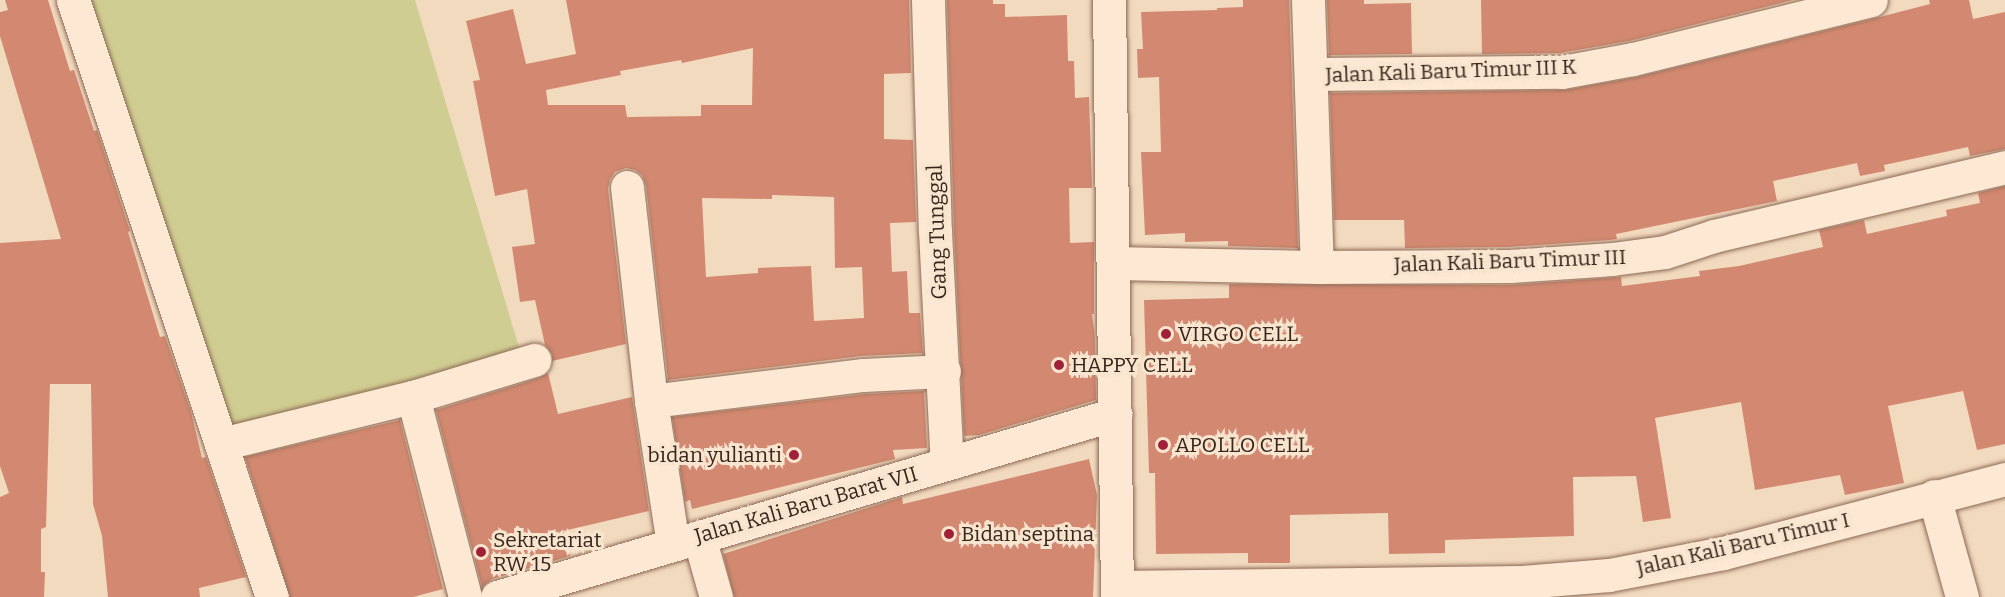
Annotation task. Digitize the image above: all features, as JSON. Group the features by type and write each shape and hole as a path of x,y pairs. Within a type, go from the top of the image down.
{"street":[{"path":"73,0 272,597"},
{"name":"Gang Tunggal","path":"928,0 935,231 947,464"},
{"path":"1109,0 1117,592"},
{"path":"1308,0 1317,267"},
{"name":"Jalan Kali Baru Timur III K","path":"1311,74 1562,72 1633,59 1871,0"},
{"name":"Jalan Kali Baru Timur III","path":"1113,263 1317,267 1510,266 1612,259 1665,252 1714,236 2005,168"},
{"path":"627,187 651,401 686,541 716,597"},
{"path":"221,444 413,396 534,360"},
{"path":"651,401 863,375 944,371"},
{"path":"413,396 465,597"},
{"name":"Jalan Kali Baru Barat VII","path":"497,597 1115,414"},
{"name":"Jalan Kali Baru Timur I","path":"1117,592 1522,582 1610,575 1723,553 2005,479"},
{"path":"1934,496 1962,597"}],"shaded area":[{"path":"85,0 415,0 521,354 235,435"}],"building":[{"path":"5,0 48,0 70,71 74,70 94,131 97,130 130,231 128,232 160,337 165,336 191,412 202,458 206,457 246,577 199,588 200,597 108,597 102,536 93,504 91,384 50,384 46,527 41,529 41,572 45,572 44,597 0,597 0,497 9,493 0,466 0,243 61,239 0,36 0,12 8,10"},
{"path":"566,0 909,0 911,73 884,74 884,139 913,140 916,222 890,223 892,272 907,271 909,313 920,313 923,353 861,356 668,380 646,185 642,175 626,168 615,172 608,189 626,344 552,361 552,354 545,345 535,300 520,302 512,247 535,244 527,189 495,196 473,81 480,80 466,21 513,9 526,64 576,54","holes":["753,48 752,105 701,105 701,116 627,117 625,105 548,105 546,90 621,75 620,71 681,60 682,63","772,195 834,197 835,268 862,267 864,318 814,321 811,266 758,268 758,273 706,277 702,198 772,199"]},
{"path":"947,0 993,0 993,4 1005,4 1005,17 1067,15 1068,61 1074,61 1075,98 1089,97 1092,188 1069,188 1070,243 1094,242 1094,314 1092,314 1095,338 1096,400 979,435 964,436 954,230"},
{"path":"1243,0 1289,0 1298,248 1228,246 1228,241 1185,242 1185,233 1145,235 1141,152 1161,152 1159,77 1138,78 1137,49 1143,49 1141,12 1243,7"},
{"path":"1327,0 1364,0 1364,4 1411,3 1412,54 1329,55"},
{"path":"1481,0 1793,0 1629,41 1560,53 1482,54"},
{"path":"1929,0 1969,0 1973,19 2005,12 2005,149 1970,156 1968,147 1884,165 1885,171 1860,176 1857,163 1773,181 1777,201 1616,234 1617,239 1610,240 1509,247 1405,248 1404,220 1334,220 1330,93 1565,90 1637,77 1876,18 1930,4"},
{"path":"2005,186 2005,444 1977,450 1963,391 1888,406 1904,483 1845,495 1840,475 1755,490 1741,402 1655,418 1671,518 1643,522 1636,476 1573,477 1574,536 1445,540 1445,553 1389,554 1388,513 1290,515 1290,563 1248,563 1248,553 1156,554 1155,473 1149,473 1144,300 1229,298 1229,284 1510,285 1621,277 1622,286 1700,276 1699,271 1739,266 1823,247 1819,230 1864,220 1867,234 1947,216 1946,210 1980,203 1978,193"},
{"path":"548,373 558,414 632,397 649,511 563,531 570,556 492,579 482,587 436,410 539,378"},
{"path":"924,391 927,448 893,450 895,459 692,509 690,500 685,502 672,417 865,394"},
{"path":"400,420 443,589 413,597 290,597 245,457"},
{"path":"1089,459 1097,495 1093,597 734,597 723,554 902,497 903,504"}],"place":[{"name":"VIRGO CELL","path":"1166,334"},
{"name":"HAPPY CELL","path":"1059,365"},
{"name":"APOLLO CELL","path":"1163,445"},
{"name":"bidan yulianti","path":"794,455"},
{"name":"Bidan septina","path":"949,534"},
{"name":"Sekretariat RW 15","path":"481,552"}]}
